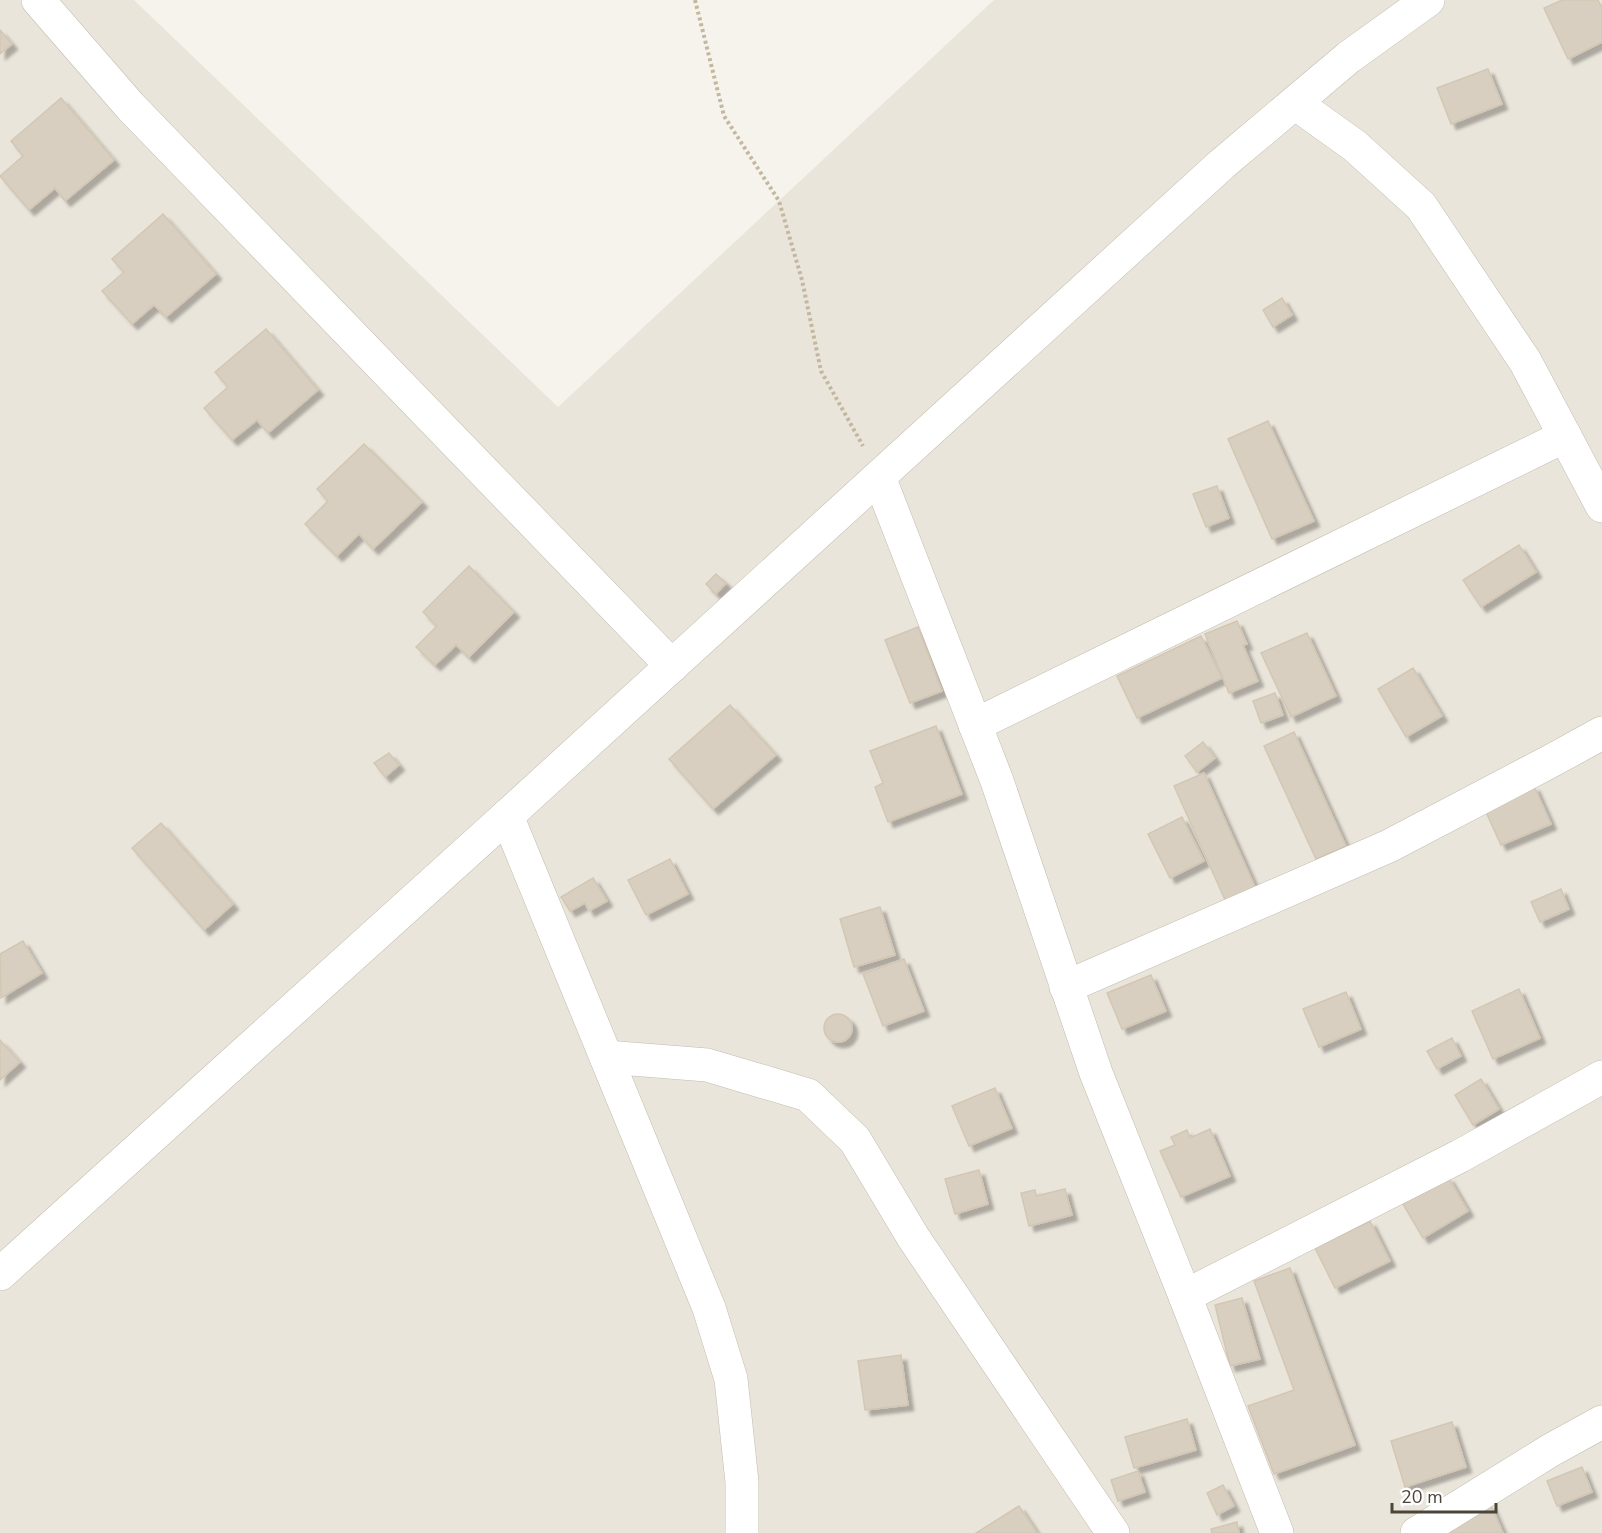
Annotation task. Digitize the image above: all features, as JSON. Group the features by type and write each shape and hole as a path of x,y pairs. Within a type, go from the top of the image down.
{"street":[{"path":"38,0 130,106 672,666"},
{"path":"0,1274 507,816 1222,164 1349,57 1428,0"},
{"path":"1295,103 1355,146 1421,206 1525,361 1601,502"},
{"path":"975,725 1565,436"},
{"path":"879,477 997,781 1096,1073 1277,1533"},
{"path":"1066,987 1389,846 1602,733"},
{"path":"507,816 709,1308 731,1379 742,1482 742,1533"},
{"path":"606,1057 707,1065 808,1095 855,1140 913,1238 1113,1533"},
{"path":"1185,1296 1460,1156 1602,1077"},
{"path":"1417,1533 1551,1450 1602,1422"}],"path":[{"path":"695,0 724,116 779,201 802,280 821,370 879,477"}],"shaded area":[{"path":"0,0 134,0 558,407 994,0 1602,0 1602,1533 0,1533"}],"building":[{"path":"1562,0 1598,0 1602,8 1602,42 1568,59 1544,8"},
{"path":"0,30 12,44 0,54"},
{"path":"1488,69 1502,104 1451,124 1437,88"},
{"path":"61,98 114,160 65,201 55,188 29,210 0,176 23,156 11,141"},
{"path":"163,214 216,274 166,317 154,305 132,324 102,291 124,272 112,259"},
{"path":"1282,298 1292,315 1273,327 1263,310"},
{"path":"266,329 318,390 268,433 257,420 232,440 204,408 228,387 215,372"},
{"path":"1268,421 1314,521 1272,539 1228,439"},
{"path":"364,444 422,502 373,549 359,534 337,556 305,524 328,501 317,489"},
{"path":"1217,486 1229,518 1206,527 1193,494"},
{"path":"1519,545 1536,572 1481,607 1463,580"},
{"path":"469,566 514,612 469,657 456,645 435,665 416,647 437,626 423,612"},
{"path":"716,574 726,583 716,594 706,584"},
{"path":"1237,621 1247,644 1243,645 1258,681 1229,693 1205,634"},
{"path":"918,627 942,691 910,703 885,640"},
{"path":"1307,633 1336,696 1291,717 1261,653"},
{"path":"1201,636 1222,678 1137,718 1117,676"},
{"path":"1413,668 1442,716 1406,737 1378,689"},
{"path":"1275,693 1283,715 1261,723 1253,701"},
{"path":"730,705 776,755 713,809 669,759"},
{"path":"936,726 962,794 888,822 875,787 883,783 870,751"},
{"path":"1294,732 1346,846 1316,859 1264,746"},
{"path":"1203,742 1215,758 1197,772 1185,756"},
{"path":"389,753 399,765 385,777 374,763"},
{"path":"1204,773 1256,889 1226,902 1174,786"},
{"path":"1534,786 1551,824 1501,845 1484,808"},
{"path":"1182,817 1204,861 1170,878 1148,834"},
{"path":"161,823 233,904 204,930 132,848"},
{"path":"670,859 688,894 646,915 628,880"},
{"path":"593,878 607,901 589,911 585,903 570,911 561,897"},
{"path":"1561,889 1569,909 1540,922 1531,902"},
{"path":"880,907 895,955 854,967 840,919"},
{"path":"23,941 42,973 1,998 0,954"},
{"path":"904,959 924,1011 883,1026 863,974"},
{"path":"1151,975 1166,1011 1122,1029 1107,993"},
{"path":"1519,989 1540,1038 1493,1059 1472,1011"},
{"path":"1346,992 1361,1029 1319,1047 1303,1009"},
{"path":"838,1014 848,1018 852,1028 848,1038 838,1042 828,1038 824,1028 828,1018"},
{"path":"1452,1038 1461,1056 1437,1069 1427,1051"},
{"path":"0,1040 20,1062 0,1080"},
{"path":"1481,1079 1499,1109 1473,1125 1455,1095"},
{"path":"995,1088 1012,1128 969,1146 952,1106"},
{"path":"1210,1129 1230,1176 1181,1197 1160,1151 1175,1145 1171,1137 1187,1130 1190,1138"},
{"path":"979,1170 988,1204 955,1214 945,1179"},
{"path":"1448,1177 1468,1211 1423,1238 1403,1204"},
{"path":"1065,1189 1072,1215 1029,1226 1021,1193 1035,1190 1036,1196"},
{"path":"1370,1221 1390,1261 1335,1288 1315,1248"},
{"path":"1290,1268 1355,1445 1274,1474 1248,1406 1294,1390 1254,1281"},
{"path":"1242,1298 1260,1359 1230,1366 1215,1305"},
{"path":"901,1355 908,1405 865,1410 858,1361"},
{"path":"1187,1419 1196,1450 1134,1468 1125,1437"},
{"path":"1452,1422 1466,1467 1405,1487 1391,1441"},
{"path":"1582,1467 1592,1492 1557,1506 1547,1481"},
{"path":"1138,1471 1145,1492 1118,1501 1111,1480"},
{"path":"1223,1485 1234,1506 1217,1515 1207,1493"},
{"path":"1491,1505 1503,1533 1449,1533 1445,1525"},
{"path":"1019,1506 1037,1533 976,1533"},
{"path":"1237,1522 1239,1533 1212,1533 1211,1529"}]}
